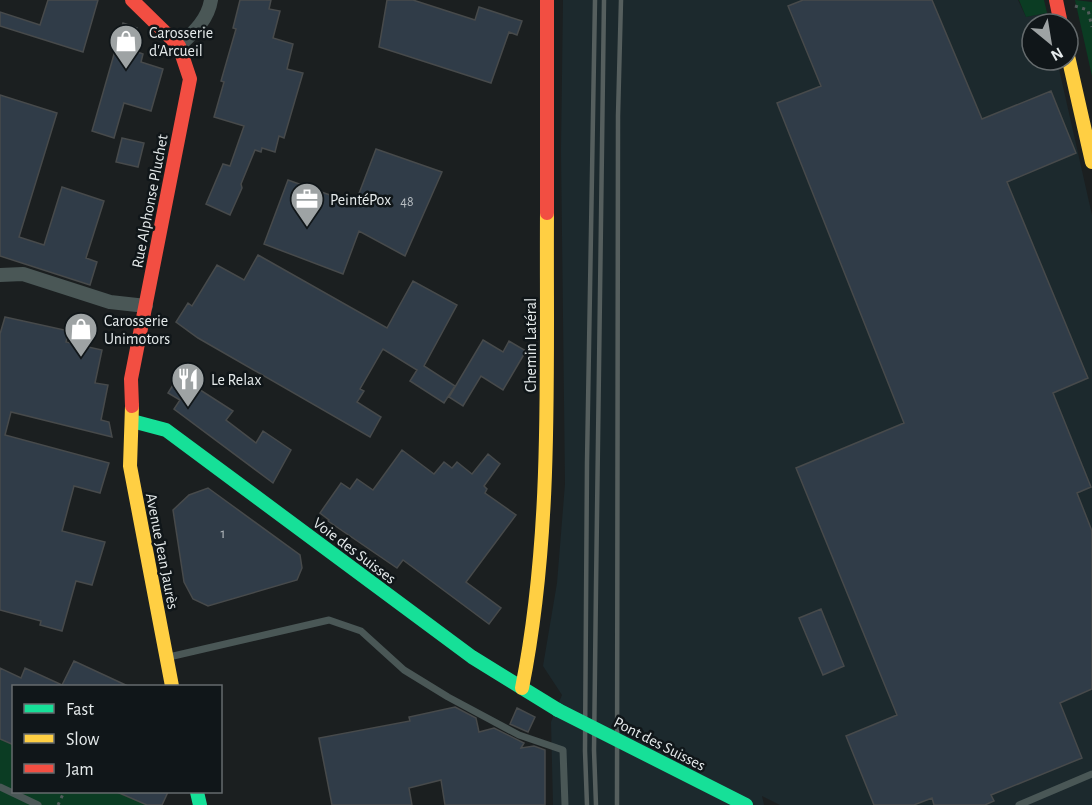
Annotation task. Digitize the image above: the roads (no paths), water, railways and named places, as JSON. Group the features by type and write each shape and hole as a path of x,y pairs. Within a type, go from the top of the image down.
{"street":[{"path":"132,0 178,46 192,34 209,13 211,0"},
{"name":"Chemin Latéral","path":"522,688 528,664 539,580 546,484 548,0"},
{"name":"Rue Alphonse Pluchet","path":"132,420 131,379 190,79 178,46"},
{"path":"1072,72 1092,162"},
{"path":"0,275 22,274 110,302 146,306"},
{"name":"Voie des Suisses","path":"132,420 166,430 472,657 558,710"},
{"name":"Avenue Jean Jaurès","path":"132,420 130,466 172,685"},
{"name":"Pont des Suisses","path":"558,710 746,805"}],"lane":[{"path":"167,658 328,620 361,632 404,670 448,697 519,735 563,750 565,805"},
{"path":"1019,805 1092,774"},
{"path":"13,793 38,805"}],"railway":[{"path":"587,805 585,751 587,463 595,0"},
{"path":"596,805 594,750 604,0"},
{"path":"617,805 618,116 621,0"}],"place":[{"name":"Carosserie d'Arcueil","path":"126,70"},
{"name":"PeintéPox","path":"307,228"},
{"name":"Carosserie Unimotors","path":"81,358"},
{"name":"Le Relax","path":"188,408"}]}
